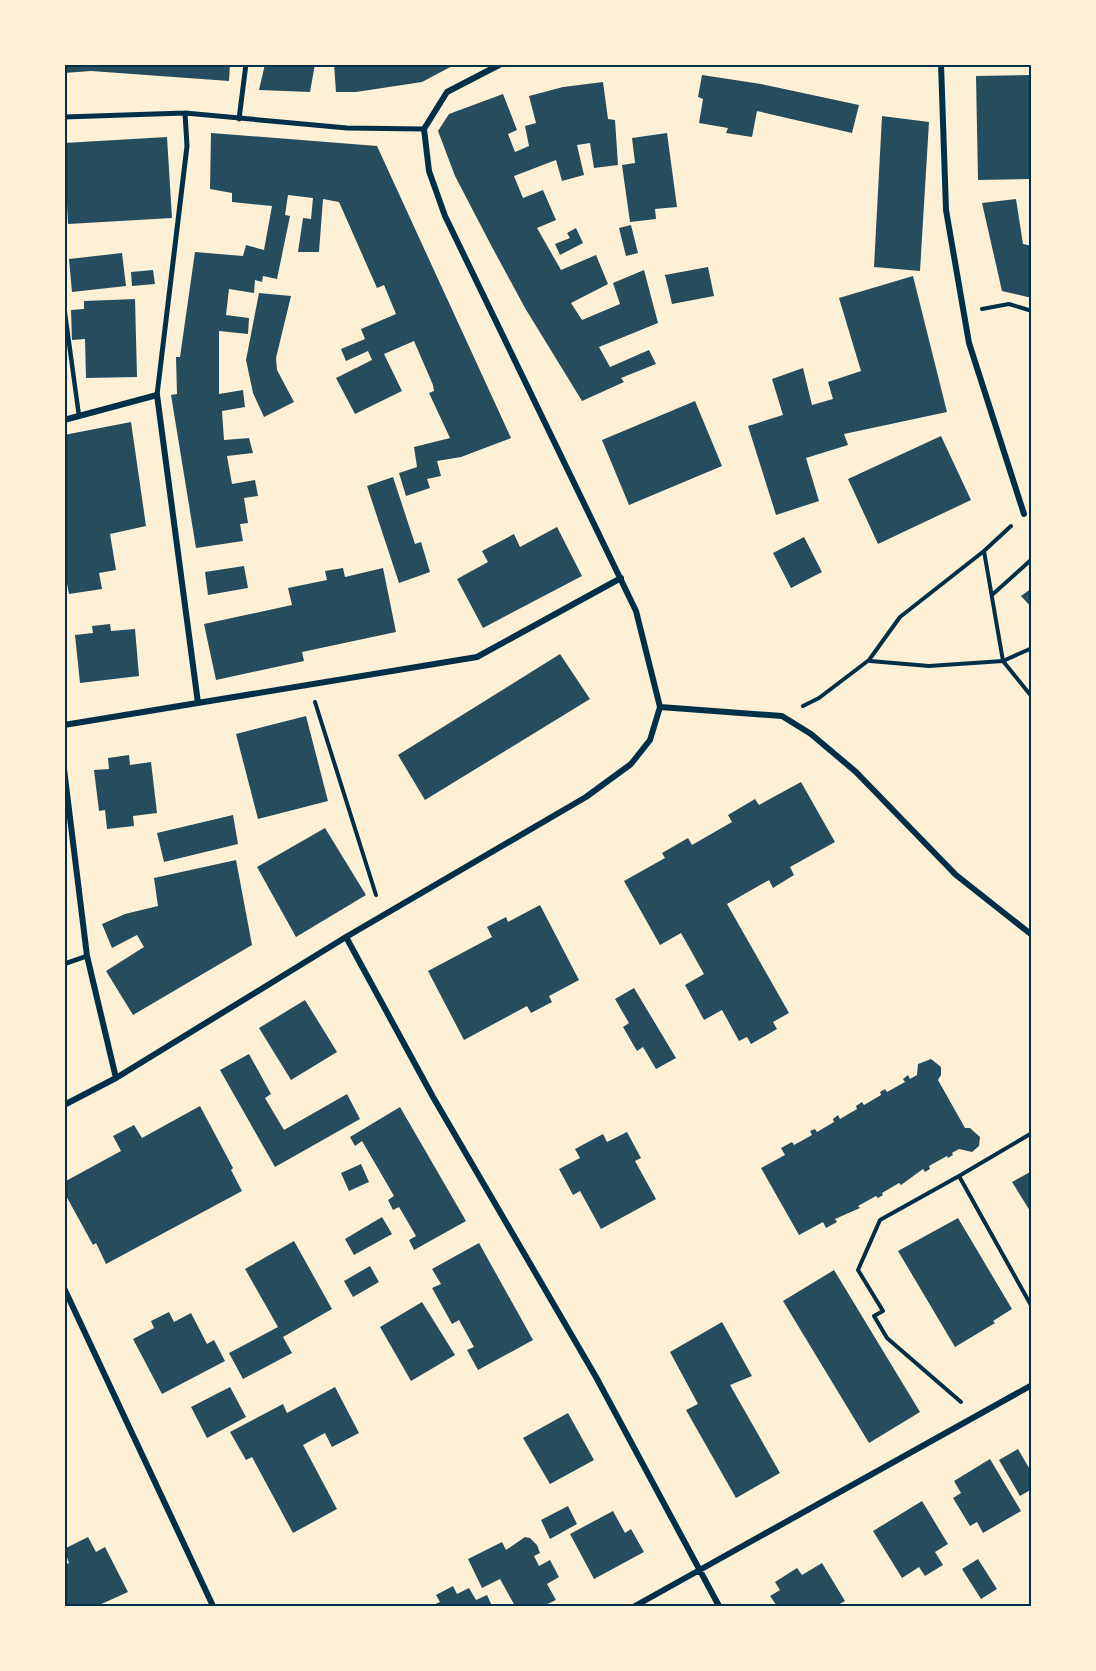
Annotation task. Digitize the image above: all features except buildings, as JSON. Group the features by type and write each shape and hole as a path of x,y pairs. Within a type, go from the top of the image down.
{"street":[{"path":"239,119 246,64"},
{"path":"64,1105 116,1078 346,937 566,809 631,764 650,741 660,707 636,611 445,216 429,171 424,129 447,92 501,64"},
{"path":"941,64 946,210 963,313 969,343 1024,514"},
{"path":"185,113 187,146 157,395 198,703"},
{"path":"64,117 185,113 347,128 424,129"},
{"path":"64,420 157,395"},
{"path":"64,725 477,657 621,578"},
{"path":"660,707 782,716 811,735 856,772 956,875 1032,935"},
{"path":"64,769 87,956 116,1078"},
{"path":"346,937 433,1096 596,1377 719,1606"},
{"path":"64,1288 213,1606"},
{"path":"635,1606 1032,1385"}],"lane":[{"path":"64,306 79,416"},
{"path":"64,964 87,956"}],"path":[{"path":"963,313 1009,304 1032,311"},
{"path":"782,716 819,698 869,660 900,617 984,551 1024,514"},
{"path":"984,551 1004,661 1032,697"},
{"path":"992,595 1032,559"},
{"path":"869,660 929,666 1004,661 1032,648"},
{"path":"309,684 382,916"},
{"path":"978,1416 887,1338 874,1316 883,1311 858,1270 880,1220 1032,1133"},
{"path":"958,1176 1032,1307"}]}
